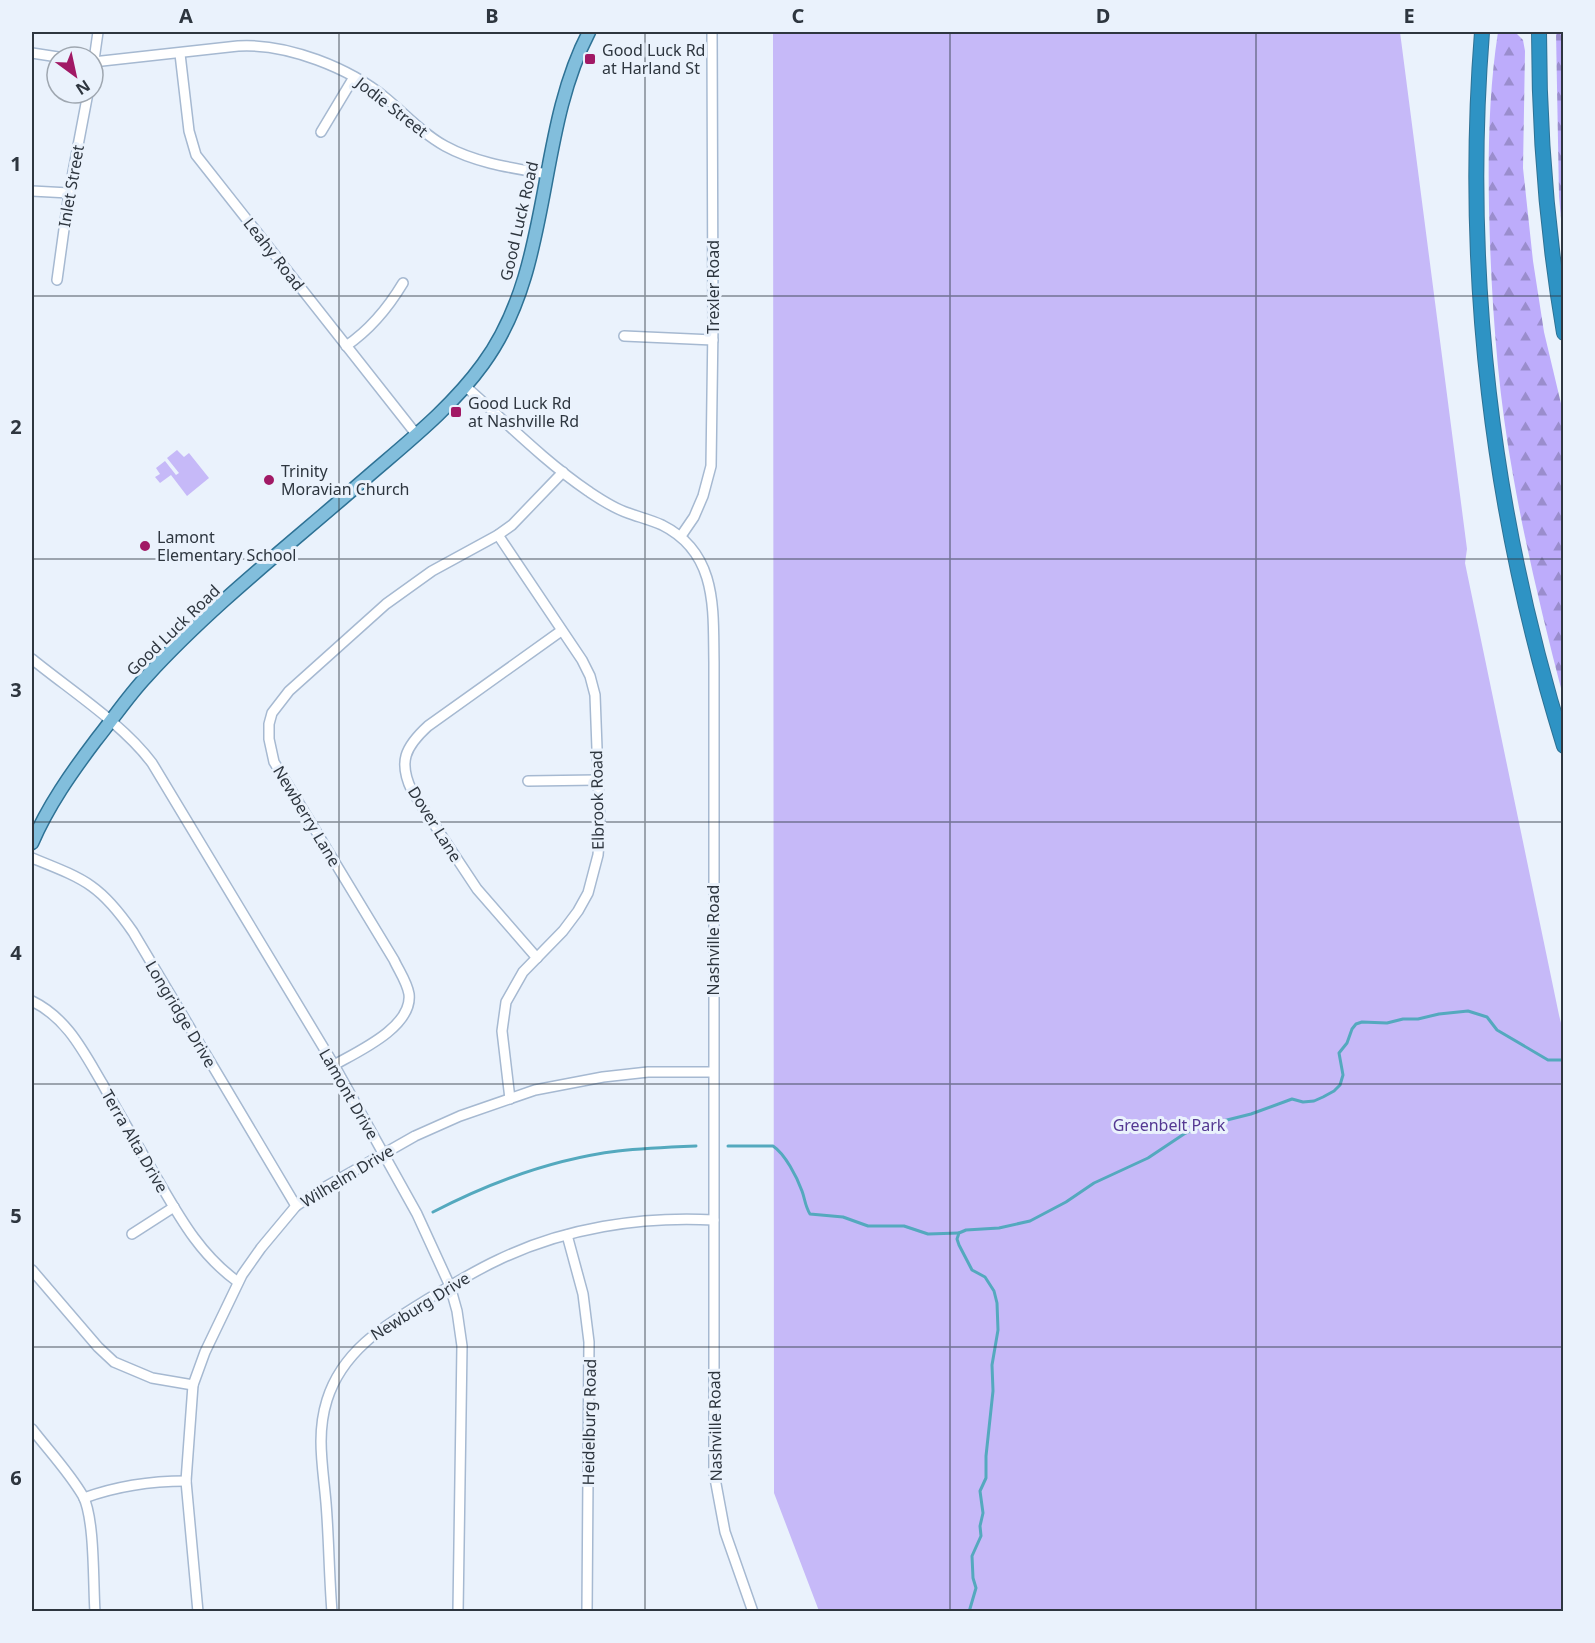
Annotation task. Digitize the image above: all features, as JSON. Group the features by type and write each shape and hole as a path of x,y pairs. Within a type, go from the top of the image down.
{"highway":[{"path":"1482,32 1476,133 1476,201 1478,280 1490,417 1516,566 1563,746"},
{"path":"1539,32 1545,194 1563,333"}],"main road":[{"name":"Good Luck Road","path":"32,843 52,801 145,677 192,631 416,434 465,386 484,362 497,341 515,302 533,246 570,72 588,32"}],"street":[{"name":"Trexler Road","path":"681,536 694,517 703,496 711,466 712,32"},
{"name":"Jodie Street","path":"105,63 222,47 263,46 287,51 354,77 386,98 426,134 447,147 495,164 547,174"},
{"name":"Leahy Road","path":"180,54 189,131 196,155 416,434"},
{"path":"321,132 354,77"},
{"name":"Inlet Street","path":"57,280 69,193 86,105"},
{"path":"32,191 69,193"},
{"path":"346,346 378,320 403,283"},
{"path":"624,336 713,340"},
{"name":"Nashville Road","path":"465,386 563,472 614,507 660,524 681,536 710,581 714,662 715,1486 725,1532 753,1611"},
{"name":"Newberry Lane","path":"334,1065 396,1026 408,1006 409,997 407,986 394,960 281,776 271,752 269,724 272,713 290,691 386,604 432,571 498,536 528,509 563,472"},
{"name":"Elbrook Road","path":"498,536 582,660 590,676 595,695 600,829 598,855 588,894 563,931 523,972 511,990 503,1016 503,1056 510,1099"},
{"name":"Dover Lane","path":"537,958 477,889 412,791 406,774 405,761 410,745 428,726 561,631"},
{"name":"Lamont Drive","path":"32,659 144,752 334,1065 417,1214 450,1286 457,1311 462,1346 458,1611"},
{"path":"528,781 597,780"},
{"name":"Longridge Drive","path":"32,858 90,884 109,899 118,910 296,1206"},
{"name":"Terra Alta Drive","path":"32,1001 51,1012 78,1043 202,1251 220,1270 238,1282"},
{"name":"Wilhelm Drive","path":"198,1611 186,1481 193,1385 205,1352 238,1282 261,1248 296,1206 320,1190 438,1125 535,1090 603,1077 671,1071 713,1072"},
{"path":"132,1234 174,1207"},
{"name":"Newburg Drive","path":"332,1611 320,1435 332,1387 348,1360 365,1341 384,1326 450,1286 517,1251 567,1235 644,1220 680,1218 714,1220"},
{"name":"Heidelburg Road","path":"567,1235 583,1294 589,1342 587,1611"},
{"path":"32,1270 98,1347 114,1362 153,1377 193,1385"},
{"path":"32,1430 84,1498 91,1528 95,1611"},
{"path":"84,1498 115,1488 163,1481 186,1481"}],"green space":[{"name":"Greenbelt Park","path":"773,32 1400,32 1467,549 1465,563 1563,1031 1563,1611 819,1611 774,1493"},
{"path":"1498,32 1515,32 1523,40 1525,51 1523,168 1533,261 1544,332 1563,412 1563,696 1542,614 1513,475 1499,375 1491,275 1489,186 1491,98"},
{"path":"1556,32 1564,32 1563,241 1559,196"},
{"path":"177,450 184,457 189,453 209,478 187,496 171,475 160,483 155,477 160,474 156,468 165,461 176,475 179,473 167,458"}],"waterway":[{"path":"969,1612 976,1588 972,1556 981,1536 980,1526 983,1513 980,1491 986,1478 993,1391 992,1365 998,1330 994,1291 985,1277 972,1270 959,1245 957,1239 959,1233 1030,1221 1066,1202 1094,1183 1148,1158 1184,1134 1199,1127 1251,1114 1292,1099 1303,1102 1323,1097 1340,1085 1343,1075 1339,1053 1347,1043 1352,1029 1356,1024 1362,1022 1387,1023 1468,1011 1487,1017 1497,1030 1548,1060 1564,1060"},
{"path":"433,1212 477,1191 546,1166 618,1151 696,1146"},
{"path":"728,1146 773,1146 794,1173 810,1214 843,1217 868,1226 904,1226 928,1234 959,1233"}],"place":[{"name":"Good Luck Rd at Harland St","path":"590,59"},
{"name":"Good Luck Rd at Nashville Rd","path":"456,412"},
{"name":"Trinity Moravian Church","path":"269,480"},
{"name":"Lamont Elementary School","path":"145,546"}]}
